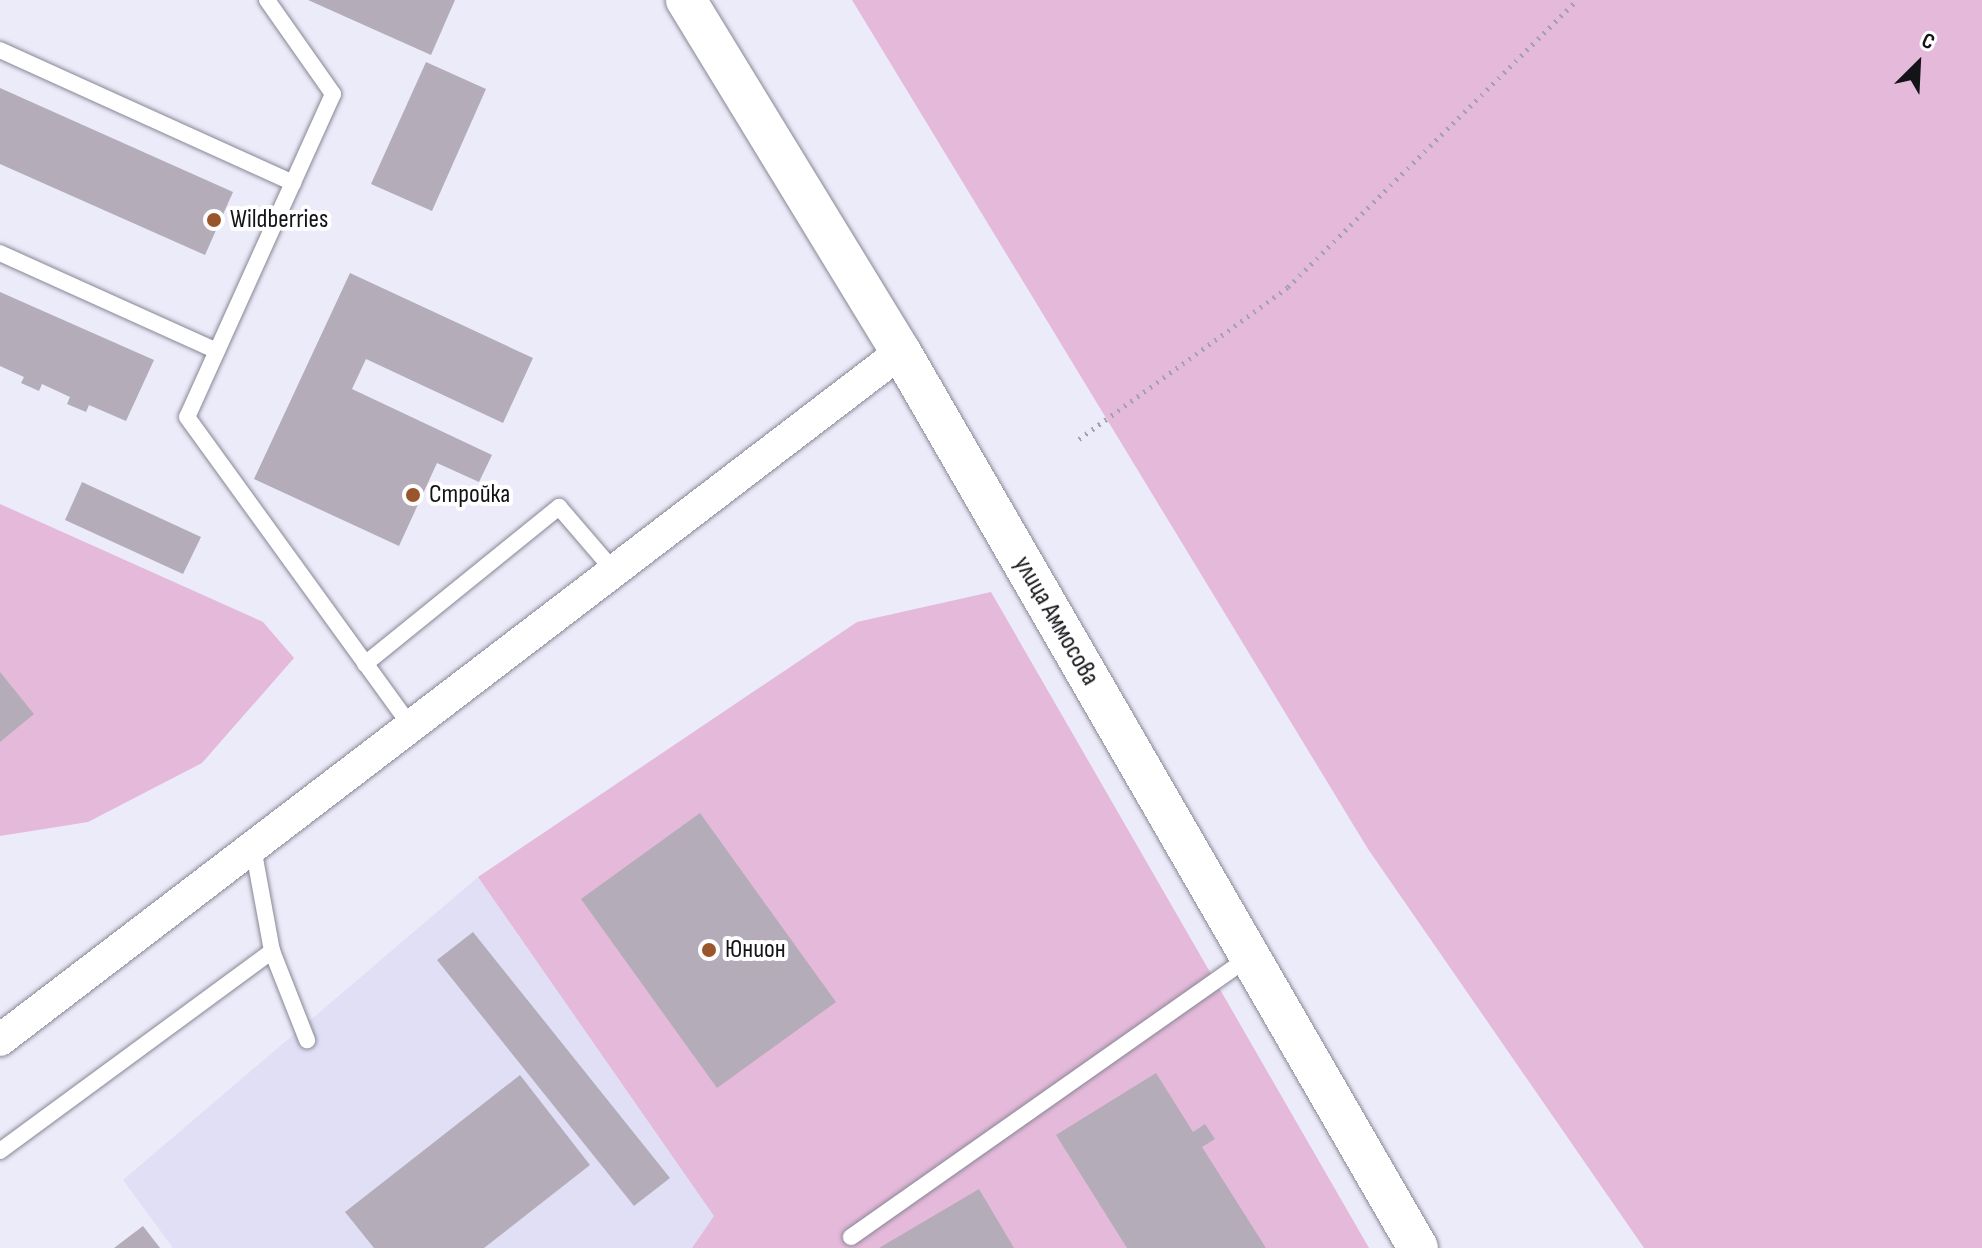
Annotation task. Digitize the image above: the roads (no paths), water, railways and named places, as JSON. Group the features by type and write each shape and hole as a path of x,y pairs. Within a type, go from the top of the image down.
{"street":[{"name":"улица Аммосова","path":"686,0 901,352 1418,1248"},
{"path":"0,1040 901,352"}],"lane":[{"path":"267,0 333,94 187,417 411,727"},
{"path":"0,50 293,183"},
{"path":"0,253 217,351"},
{"path":"365,664 559,507 614,571"},
{"path":"253,847 272,951 307,1040"},
{"path":"0,1151 272,951"},
{"path":"851,1237 1250,957"}],"place":[{"name":"Wildberries","path":"214,220"},
{"name":"Стройка","path":"413,495"},
{"name":"Юнион","path":"709,950"}]}
